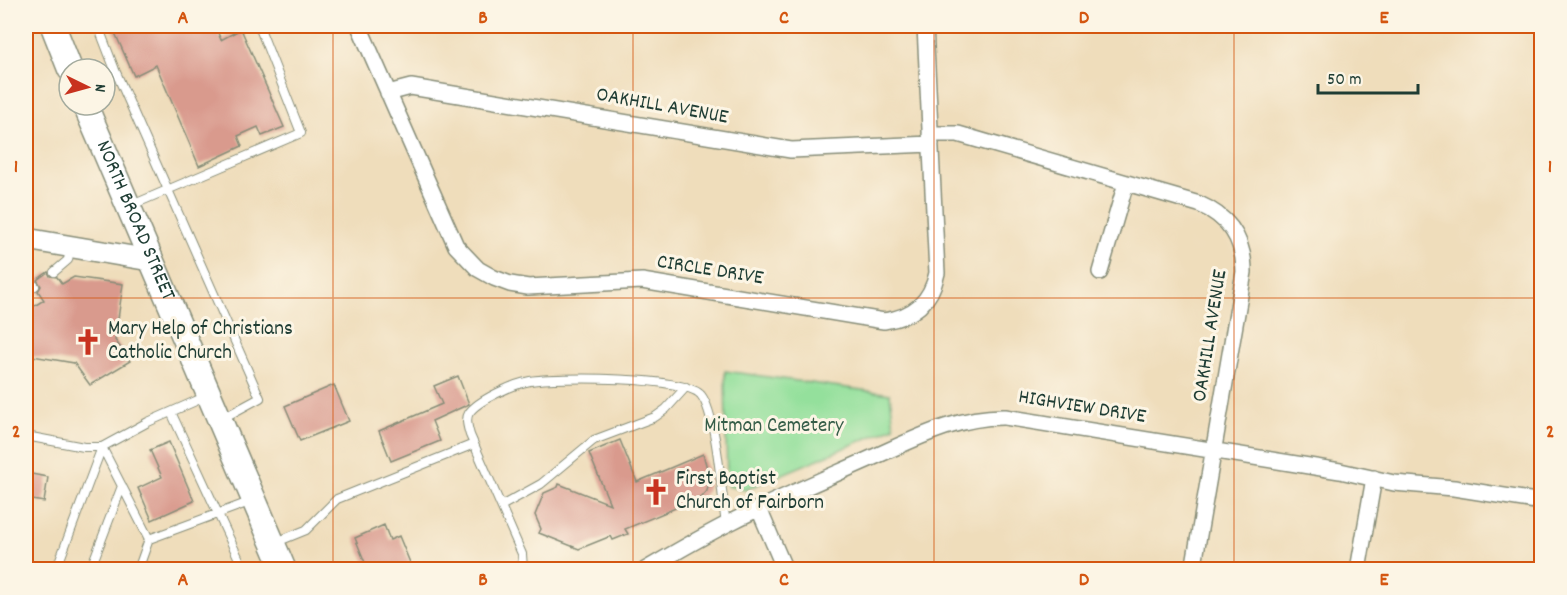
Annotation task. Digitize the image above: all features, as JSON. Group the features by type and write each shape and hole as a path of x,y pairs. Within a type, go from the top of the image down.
{"main road":[{"path":"53,26 65,57"},
{"name":"NORTH BROAD STREET","path":"90,117 284,570"},
{"path":"26,239 150,260"}],"street":[{"name":"CIRCLE DRIVE","path":"359,26 456,246 478,268 494,278 528,287 642,281 879,321 897,319 920,308 928,298 937,273 925,26"},
{"name":"OAKHILL AVENUE","path":"388,93 411,87 791,150 931,139 958,134 1210,209 1230,225 1242,246 1244,272 1192,570"},
{"path":"1100,272 1126,183"},
{"name":"HIGHVIEW DRIVE","path":"651,568 759,509 942,427 968,419 1005,417 1410,485 1454,488 1542,502"},
{"path":"1358,570 1374,478"},
{"path":"759,509 785,570"}],"lane":[{"path":"98,26 111,57"},
{"path":"127,208 301,133 259,26"},
{"path":"117,72 260,398 219,420"},
{"path":"54,272 68,260 70,247"},
{"path":"26,291 35,286"},
{"path":"523,569 522,554 468,429 469,413 501,390 528,381 615,379 696,390 705,402 711,425 726,525"},
{"path":"501,506 541,484 594,440 654,417 666,410 686,387"},
{"path":"26,436 84,447 102,447 148,422 208,395"},
{"path":"171,411 244,570"},
{"path":"273,544 306,530 337,499 474,444"},
{"path":"102,447 149,539 138,570"},
{"path":"56,570 102,447"},
{"path":"90,570 122,486"},
{"path":"149,539 254,501"}],"green space":[{"name":"Mitman Cemetery","path":"725,371 890,394 894,427 745,490 727,486"}],"building":[{"path":"112,26 215,26 221,40 241,29 284,127 262,136 258,127 238,136 242,146 199,166 156,65 134,76"},
{"path":"48,272 50,276 57,277 62,284 74,277 123,284 115,340 130,361 90,385 74,363 26,355 31,308 44,300 38,291 41,286 37,280"},
{"path":"458,376 469,404 432,421 440,441 391,461 379,431 442,404 434,386"},
{"path":"334,385 349,421 300,441 285,406"},
{"name":"First Baptist Church of Fairborn","path":"620,440 637,482 703,454 710,479 707,491 702,497 625,529 628,534 613,540 611,536 579,549 539,533 541,529 535,515 544,493 558,487 559,484 610,504 589,453"},
{"path":"169,442 194,501 152,520 138,488 162,477 150,450"},
{"path":"26,473 48,477 44,502 26,499"},
{"path":"384,525 390,540 399,536 413,570 368,570 355,538"}],"place":[{"name":"Mary Help of Christians Catholic Church","path":"88,342"},
{"name":"First Baptist Church of Fairborn","path":"656,492"}]}
